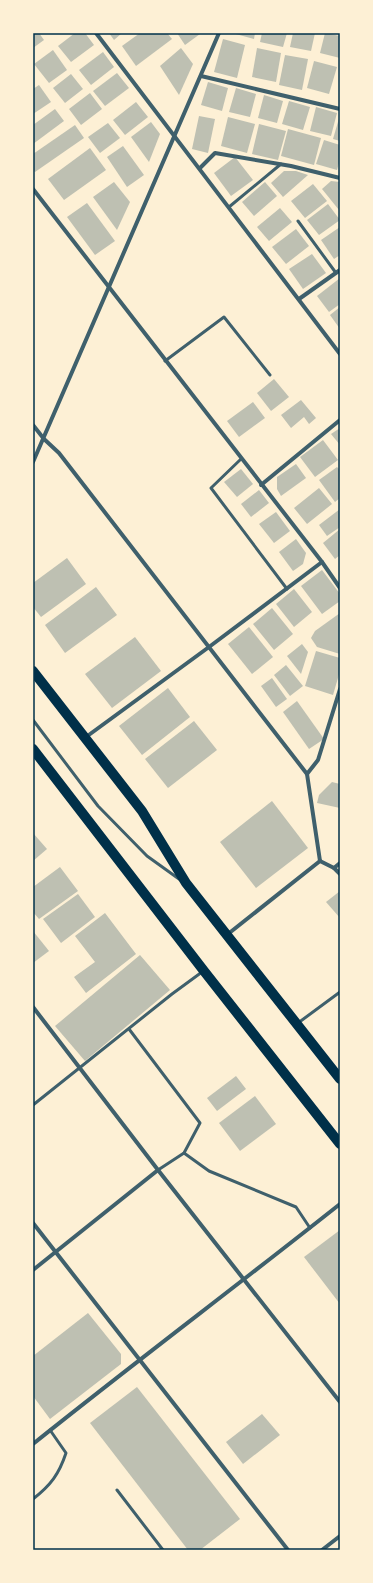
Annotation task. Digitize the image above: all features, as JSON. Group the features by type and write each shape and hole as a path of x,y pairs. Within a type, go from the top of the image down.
{"main road":[{"path":"33,671 142,811 186,883 340,1079"},
{"path":"33,749 204,971 340,1144"}],"street":[{"path":"96,33 340,354"},
{"path":"33,462 220,33"},
{"path":"201,76 340,109"},
{"path":"200,168 216,153 281,164 340,178"},
{"path":"33,189 322,562 340,588"},
{"path":"299,299 338,272"},
{"path":"261,485 340,420"},
{"path":"33,425 44,439 59,453 307,774 320,861"},
{"path":"85,738 322,562"},
{"path":"307,774 318,760 340,689"},
{"path":"320,861 334,868 340,874"},
{"path":"227,935 320,861"},
{"path":"334,868 340,863"},
{"path":"33,1007 158,1170 340,1402"},
{"path":"33,1270 158,1170"},
{"path":"33,1444 340,1204"},
{"path":"33,1223 288,1550"},
{"path":"322,1550 340,1536"}],"lane":[{"path":"229,207 281,164"},
{"path":"298,221 338,272"},
{"path":"165,361 224,317 270,375"},
{"path":"241,459 211,488 286,589"},
{"path":"33,720 98,806 147,856 186,883"},
{"path":"33,1105 129,1030 172,994 204,971"},
{"path":"297,1024 340,992"},
{"path":"129,1030 200,1123 184,1153 158,1170"},
{"path":"184,1153 210,1171 296,1207 310,1228"},
{"path":"33,1499 47,1488 60,1470 66,1452 50,1430"},
{"path":"117,1490 163,1550"}],"building":[{"path":"33,33 39,33 44,40 33,48"},
{"path":"75,33 85,33 94,45 71,62 58,46"},
{"path":"109,33 122,33 114,40"},
{"path":"140,33 167,33 172,39 136,66 122,46"},
{"path":"177,33 199,33 200,34 185,45"},
{"path":"232,33 255,33 254,39"},
{"path":"262,33 287,33 283,47 260,42"},
{"path":"293,33 315,33 311,51 290,47"},
{"path":"325,33 340,36 340,58 320,53"},
{"path":"223,39 245,45 237,78 214,72"},
{"path":"181,48 193,64 179,95 160,66"},
{"path":"257,48 281,53 276,82 252,77"},
{"path":"53,50 67,70 49,83 34,64"},
{"path":"103,52 114,67 91,85 79,70"},
{"path":"285,55 308,59 302,90 279,85"},
{"path":"314,61 337,67 329,94 307,88"},
{"path":"117,73 129,88 105,106 93,91"},
{"path":"71,74 83,89 65,103 53,88"},
{"path":"208,82 228,88 222,111 201,105"},
{"path":"39,85 51,102 33,114 33,89"},
{"path":"236,88 256,94 250,117 229,112"},
{"path":"90,93 102,109 81,125 69,109"},
{"path":"264,95 283,101 277,123 258,118"},
{"path":"289,101 310,107 303,130 282,124"},
{"path":"136,102 148,117 125,135 113,120"},
{"path":"316,107 337,113 331,136 310,131"},
{"path":"55,109 64,121 33,144 33,125"},
{"path":"340,115 340,141 333,139"},
{"path":"199,116 215,119 208,153 192,149"},
{"path":"228,117 255,124 247,153 221,146"},
{"path":"151,122 160,134 149,162 131,137"},
{"path":"108,123 120,138 100,153 88,137"},
{"path":"259,124 286,131 278,160 252,154"},
{"path":"75,125 84,138 35,172 33,170 33,154"},
{"path":"288,129 321,138 314,165 281,156"},
{"path":"324,140 340,145 340,160 337,170 316,164"},
{"path":"123,146 144,175 127,187 107,157"},
{"path":"90,148 106,170 64,200 48,179"},
{"path":"235,157 253,180 231,196 214,173"},
{"path":"284,171 296,171 308,175 283,197 271,183"},
{"path":"331,181 340,182 339,210 322,189"},
{"path":"114,182 130,202 117,230 93,197"},
{"path":"265,182 277,196 254,216 242,202"},
{"path":"313,184 327,201 305,218 291,201"},
{"path":"87,203 115,241 95,255 67,217"},
{"path":"328,204 340,220 319,235 307,220"},
{"path":"280,208 292,222 269,241 257,227"},
{"path":"340,227 340,255 334,259 321,240"},
{"path":"296,229 309,246 286,264 272,247"},
{"path":"312,254 326,273 303,289 289,269"},
{"path":"340,278 340,304 329,312 317,296"},
{"path":"340,307 340,329 330,315"},
{"path":"274,379 289,397 271,411 257,393"},
{"path":"301,400 316,418 309,424 304,417 291,428 281,415"},
{"path":"253,402 265,418 239,437 227,421"},
{"path":"340,428 340,445 331,434"},
{"path":"323,440 338,460 315,477 300,457"},
{"path":"296,464 306,478 281,496 277,489 277,477"},
{"path":"337,467 340,470 340,498 335,502 319,480"},
{"path":"241,469 253,484 237,497 224,482"},
{"path":"319,488 332,504 307,524 294,508"},
{"path":"259,490 269,503 251,517 241,504"},
{"path":"340,509 340,527 327,536 319,525"},
{"path":"276,512 290,531 274,543 259,524"},
{"path":"340,529 340,555 335,559 323,543"},
{"path":"296,539 306,553 303,564 293,571 279,552"},
{"path":"67,558 86,584 41,617 33,607 33,583"},
{"path":"322,570 340,594 340,601 322,614 301,586"},
{"path":"96,587 117,615 65,653 45,625"},
{"path":"294,589 312,612 294,627 276,604"},
{"path":"272,608 293,634 274,650 253,624"},
{"path":"340,613 340,654 317,647 311,638 315,631"},
{"path":"249,627 273,657 252,674 228,644"},
{"path":"135,637 161,671 112,708 85,674"},
{"path":"302,644 308,652 301,674 287,656"},
{"path":"316,651 340,658 340,671 333,695 305,686"},
{"path":"286,665 303,686 290,696 274,675"},
{"path":"272,678 287,699 276,707 261,686"},
{"path":"168,688 190,717 142,755 119,726"},
{"path":"297,701 324,739 309,749 283,712"},
{"path":"194,721 217,750 168,788 145,759"},
{"path":"332,782 340,784 340,808 317,803 319,795"},
{"path":"272,801 308,848 256,888 220,842"},
{"path":"33,833 47,849 33,861"},
{"path":"60,867 78,891 39,919 33,912 33,887"},
{"path":"340,891 340,918 326,902"},
{"path":"78,894 95,917 61,943 43,919"},
{"path":"105,913 136,954 86,993 74,977 95,962 75,936"},
{"path":"33,931 49,951 33,963"},
{"path":"140,955 170,990 85,1061 55,1026"},
{"path":"236,1076 246,1089 217,1111 207,1098"},
{"path":"255,1096 276,1124 240,1151 219,1123"},
{"path":"340,1230 340,1304 304,1257"},
{"path":"88,1313 121,1354 121,1364 50,1419 33,1396 33,1356"},
{"path":"137,1387 240,1519 200,1550 188,1550 90,1423"},
{"path":"262,1414 280,1435 243,1464 226,1442"}]}
